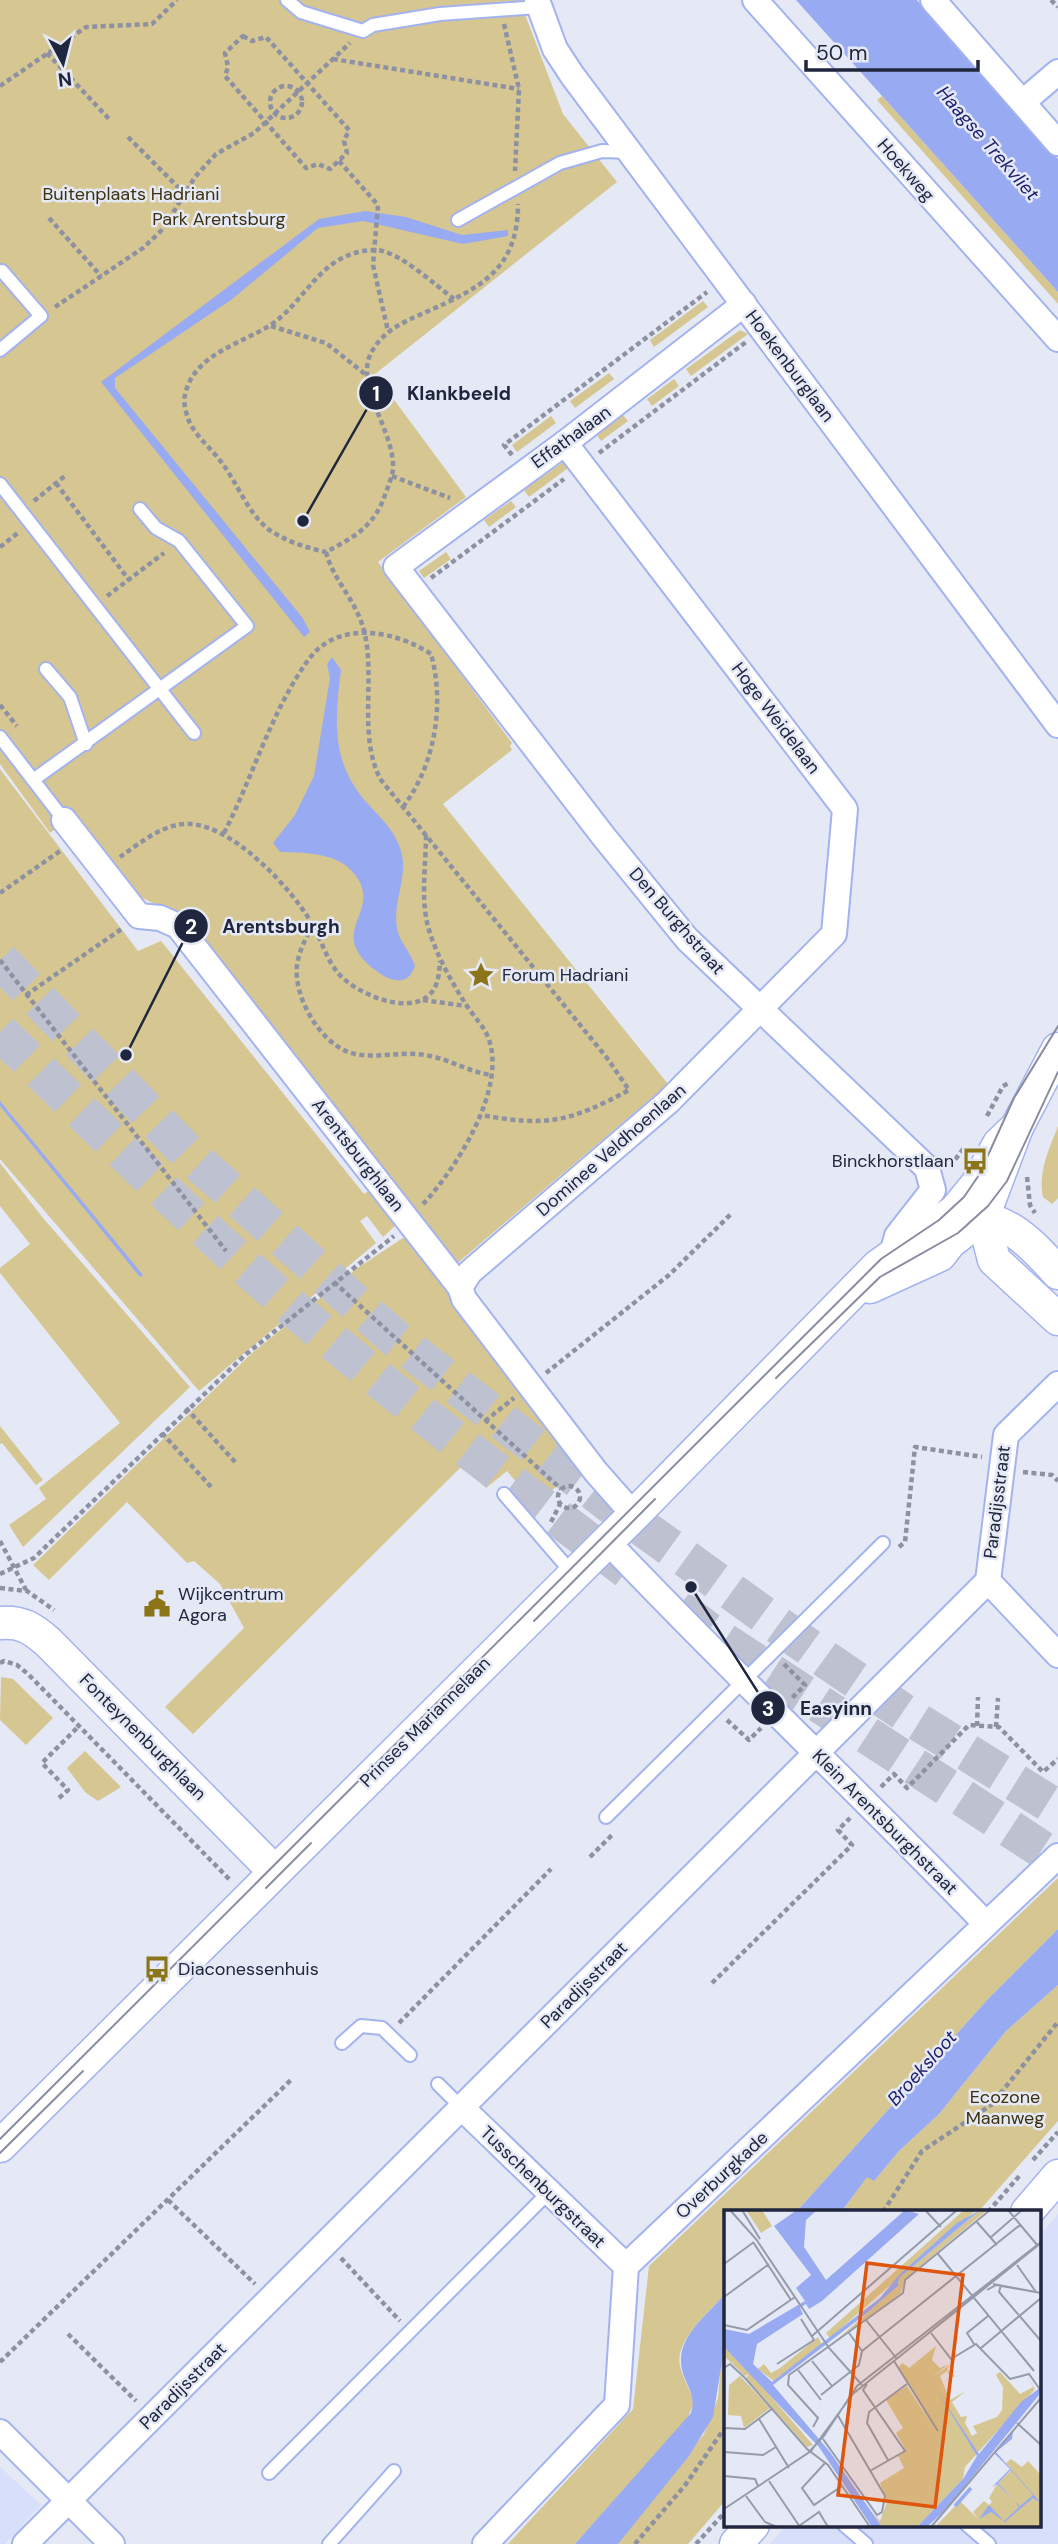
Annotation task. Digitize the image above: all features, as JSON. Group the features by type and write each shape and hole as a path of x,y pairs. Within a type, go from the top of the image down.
{"street":[{"name":"Hoekweg","path":"755,0 1058,339"},
{"path":"933,0 1058,143"},
{"name":"Hoekenburglaan","path":"538,4 566,66 1058,725"},
{"path":"1023,102 1058,72"},
{"name":"Effathalaan","path":"396,567 565,443 744,304"},
{"name":"Hoge Weidelaan","path":"565,443 845,809 834,934 760,1010"},
{"name":"Den Burghstraat","path":"396,567 687,939 927,1168 933,1190 897,1236 892,1254"},
{"path":"71,829 139,916"},
{"name":"Arentsburghlaan","path":"139,916 159,918 178,926 409,1220 460,1287 464,1300 634,1515"},
{"name":"Dominee Veldhoenlaan","path":"460,1287 470,1272 668,1102 760,1010"},
{"name":"Prinses Mariannelaan","path":"850,1297 940,1255 950,1242 983,1217 1017,1127 1058,1049"},
{"name":"Prinses Mariannelaan","path":"0,2146 634,1515 892,1254 940,1222 967,1197 999,1144 1017,1127"},
{"path":"1005,1160 1009,1193 1019,1233"},
{"path":"983,1217 994,1260 1058,1319"},
{"path":"940,1222 983,1217 1019,1233 1058,1273"},
{"path":"940,1255 994,1260"},
{"name":"Paradijsstraat","path":"25,2544 817,1755 988,1581 1006,1435 1058,1384"},
{"name":"Klein Arentsburghstraat","path":"607,1541 817,1755 868,1801 986,1924"},
{"path":"988,1581 1058,1655"},
{"name":"Fonteynenburghlaan","path":"0,1623 16,1622 31,1628 48,1642 275,1872"},
{"name":"Overburgkade","path":"626,2266 1058,1856"},
{"name":"Tusschenburgstraat","path":"461,2107 626,2266"},
{"path":"1028,2210 1058,2176"},
{"path":"485,2544 617,2404 626,2266"},
{"path":"0,2432 112,2544"},
{"path":"736,2544 752,2526"}],"lane":[{"path":"287,0 301,12 363,31 373,25 440,14 502,12 538,4"},
{"path":"458,220 499,195 517,190 560,163 603,150 631,152"},
{"path":"0,350 41,316 2,271"},
{"path":"0,484 194,733"},
{"path":"33,780 247,626 179,541 156,528 140,509"},
{"path":"46,669 70,697 86,744"},
{"path":"0,737 71,829"},
{"path":"504,1494 573,1574"},
{"path":"606,1817 883,1543"},
{"name":"Fonteynenburghlaan","path":"0,1614 0,1623"},
{"path":"342,2043 361,2026 382,2028 410,2055"},
{"path":"438,2084 461,2107"},
{"path":"268,2473 549,2192"},
{"path":"328,2544 394,2471"},
{"path":"846,2526 866,2544"},
{"path":"968,2526 989,2544"}],"path":[{"path":"0,86 86,27 152,24 177,0"},
{"path":"1051,0 1058,7"},
{"path":"326,552 366,527 380,509 392,476 391,447 365,374 367,360 374,347 388,331 454,299 502,265 513,248 518,229 519,89 502,12"},
{"path":"41,316 143,248 163,229 185,194 216,154 254,133 363,31"},
{"path":"243,36 252,41 266,37 349,130 344,141 347,153 330,169 318,164 306,168 265,122 225,76 228,67 225,53 243,36"},
{"path":"47,53 111,121"},
{"path":"332,59 519,89"},
{"path":"290,86 298,91 303,104 300,112 287,119 275,113 270,99 276,89 290,86"},
{"path":"128,137 185,194"},
{"path":"339,161 378,205 373,265 388,331"},
{"path":"49,218 101,276"},
{"path":"454,299 396,256 375,250 333,262 270,326 222,350 197,372 184,396 189,422 233,478 258,520 295,544 326,552 355,603 364,631 370,675 372,752 382,780 607,1058 629,1090 597,1107 562,1119 524,1123 481,1115"},
{"path":"524,471 504,445 725,278"},
{"path":"270,326 326,342 365,374"},
{"path":"21,511 66,475"},
{"path":"392,476 477,508"},
{"path":"56,484 129,580"},
{"path":"95,606 179,541"},
{"path":"224,833 265,741 310,658 331,642 364,631 404,638 431,654 438,689 435,726 420,781 403,807"},
{"path":"431,654 451,640"},
{"path":"105,872 142,841 166,829 191,824 224,833 292,892 313,924 338,973 363,993 389,1002 422,999 467,1007"},
{"path":"0,893 71,829"},
{"path":"0,1574 34,1558 245,1354 397,1233 449,1172 481,1115 491,1076 492,1050 488,1038 441,960 428,929 425,908 426,835"},
{"path":"26,995 139,916"},
{"path":"313,924 297,967 298,981 311,1017 338,1046 367,1056 409,1052 431,1056 491,1076"},
{"path":"0,960 226,1251"},
{"path":"422,999 438,980 441,960"},
{"path":"485,1421 669,1275 732,1214"},
{"path":"334,1282 561,1489"},
{"path":"186,1409 236,1463"},
{"path":"161,1433 211,1487"},
{"path":"1000,1470 1052,1475 1058,1481"},
{"path":"570,1486 577,1489 580,1500 576,1506 566,1508 559,1504 561,1489 570,1486"},
{"path":"0,1541 13,1570 27,1591 0,1588"},
{"path":"0,1663 4,1661 17,1665 249,1898"},
{"path":"977,1726 978,1697"},
{"path":"996,1727 998,1698"},
{"path":"712,1983 852,1845 838,1830 894,1774 907,1788 969,1725 996,1727 1044,1772 1058,1759"},
{"path":"59,1798 68,1790 42,1763 79,1726"},
{"path":"388,2034 551,1869"},
{"path":"884,2210 922,2151 991,2105 1058,2022"},
{"path":"0,2362 292,2078"},
{"path":"167,2200 270,2299"},
{"path":"326,2242 410,2332"},
{"path":"68,2334 152,2417"},
{"path":"635,2544 686,2484 724,2429"},
{"path":"696,2544 724,2513"}],"shaded area":[{"path":"1058,2214 1058,2544 770,2544 786,2526 1040,2526 1040,2235"},
{"path":"0,2467 41,2505 5,2544 0,2544"}],"green space":[{"name":"Park Arentsburg","path":"0,0 522,0 521,4 563,114 617,182 375,374 466,497 378,562 512,743 512,750 443,804 668,1084 454,1266 161,907 130,892 57,828 50,833 0,764"},
{"path":"882,96 1058,292 1058,304 877,100"},
{"path":"703,301 708,307 654,347 650,340"},
{"path":"740,330 748,334 691,376 686,369"},
{"path":"609,373 614,379 575,408 570,401"},
{"path":"674,379 679,386 652,406 647,399"},
{"path":"623,415 628,421 601,441 596,434"},
{"path":"551,416 556,423 517,452 512,445"},
{"path":"563,462 568,468 529,497 524,490"},
{"path":"511,501 516,507 489,527 484,520"},
{"path":"446,552 451,559 424,578 419,571"},
{"path":"0,769 138,951 161,941 364,1194 373,1188 397,1219 396,1225 383,1237 367,1216 360,1221 376,1243 199,1391 0,1159"},
{"path":"1058,1126 1058,1198 1052,1204 1043,1197 1042,1178 1045,1161"},
{"path":"0,1163 43,1218 190,1387 23,1547 9,1525 46,1499 39,1488 120,1423 0,1273 0,1268 30,1244 0,1206"},
{"path":"409,1234 441,1277 438,1280 580,1465 529,1511 523,1503 522,1489 507,1471 486,1488 464,1464 193,1734 165,1707 244,1628 220,1584 194,1561 187,1563 127,1502 49,1580 33,1565 252,1353 356,1269"},
{"path":"0,1426 43,1480 36,1485 2,1443 0,1444"},
{"path":"1,1677 13,1679 53,1718 26,1745 0,1720"},
{"path":"85,1751 121,1787 98,1801 85,1792 67,1768"},
{"path":"1058,1878 1058,1929 989,1998 798,2210 724,2210 724,2295 688,2337 680,2356 681,2371 694,2403 687,2419 575,2544 508,2544 633,2409 649,2266"},
{"name":"Ecozone Maanweg","path":"1058,1985 1058,2121 980,2210 843,2210 867,2176 874,2181 899,2151 939,2114 1006,2031"},
{"path":"724,2346 724,2502 688,2544 618,2544 704,2434 718,2398"}],"water":[{"name":"Haagse Trekvliet","path":"796,0 917,0 1058,159 1058,292"},
{"path":"365,211 406,217 462,235 508,230 508,236 463,244 363,221 318,228 231,300 115,378 115,388 302,617 310,632 304,637 101,382 319,219"},
{"path":"332,657 341,670 337,721 340,752 345,767 362,797 393,834 403,858 397,928 415,966 410,975 402,980 382,975 359,954 354,943 354,932 363,902 363,891 351,870 323,856 280,852 273,843 295,815 314,776 330,678 327,664"},
{"path":"0,1101 143,1275 140,1277 0,1106"},
{"path":"1058,1929 1058,1985 1006,2031 939,2114 899,2151 874,2181 867,2177 843,2210 798,2210 989,1998"},
{"path":"724,2295 724,2349 713,2417 689,2456 618,2544 575,2544 691,2413 692,2397 681,2355 684,2344 698,2323"}],"tunnel":[{"path":"0,960 191,1156 397,1340 607,1502 825,1659 912,1718 1058,1809"},
{"path":"0,1032 166,1192 294,1309 445,1432 627,1570"},
{"path":"678,1608 714,1635 1058,1860"}],"tram line":[{"path":"0,2139 881,1259 939,1220 964,1197 979,1175 1014,1098 1058,1026"},
{"path":"776,1378 880,1277 958,1233 988,1206 1007,1181 1058,1072"},
{"path":"534,1621 655,1499"},
{"path":"266,1888 311,1843"},
{"path":"0,2153 83,2071"}],"place":[{"name":"Klankbeeld","path":"303,521"},
{"name":"Forum Hadriani","path":"481,975"},
{"name":"Arentsburgh","path":"126,1055"},
{"name":"Binckhorstlaan","path":"975,1161"},
{"name":"Easyinn","path":"691,1587"},
{"name":"Wijkcentrum Agora","path":"157,1604"},
{"name":"Diaconessenhuis","path":"157,1969"}],"park label":[{"name":"Buitenplaats Hadriani","path":"131,194"}],"water label":[{"name":"Broeksloot","path":"922,2068"}]}
